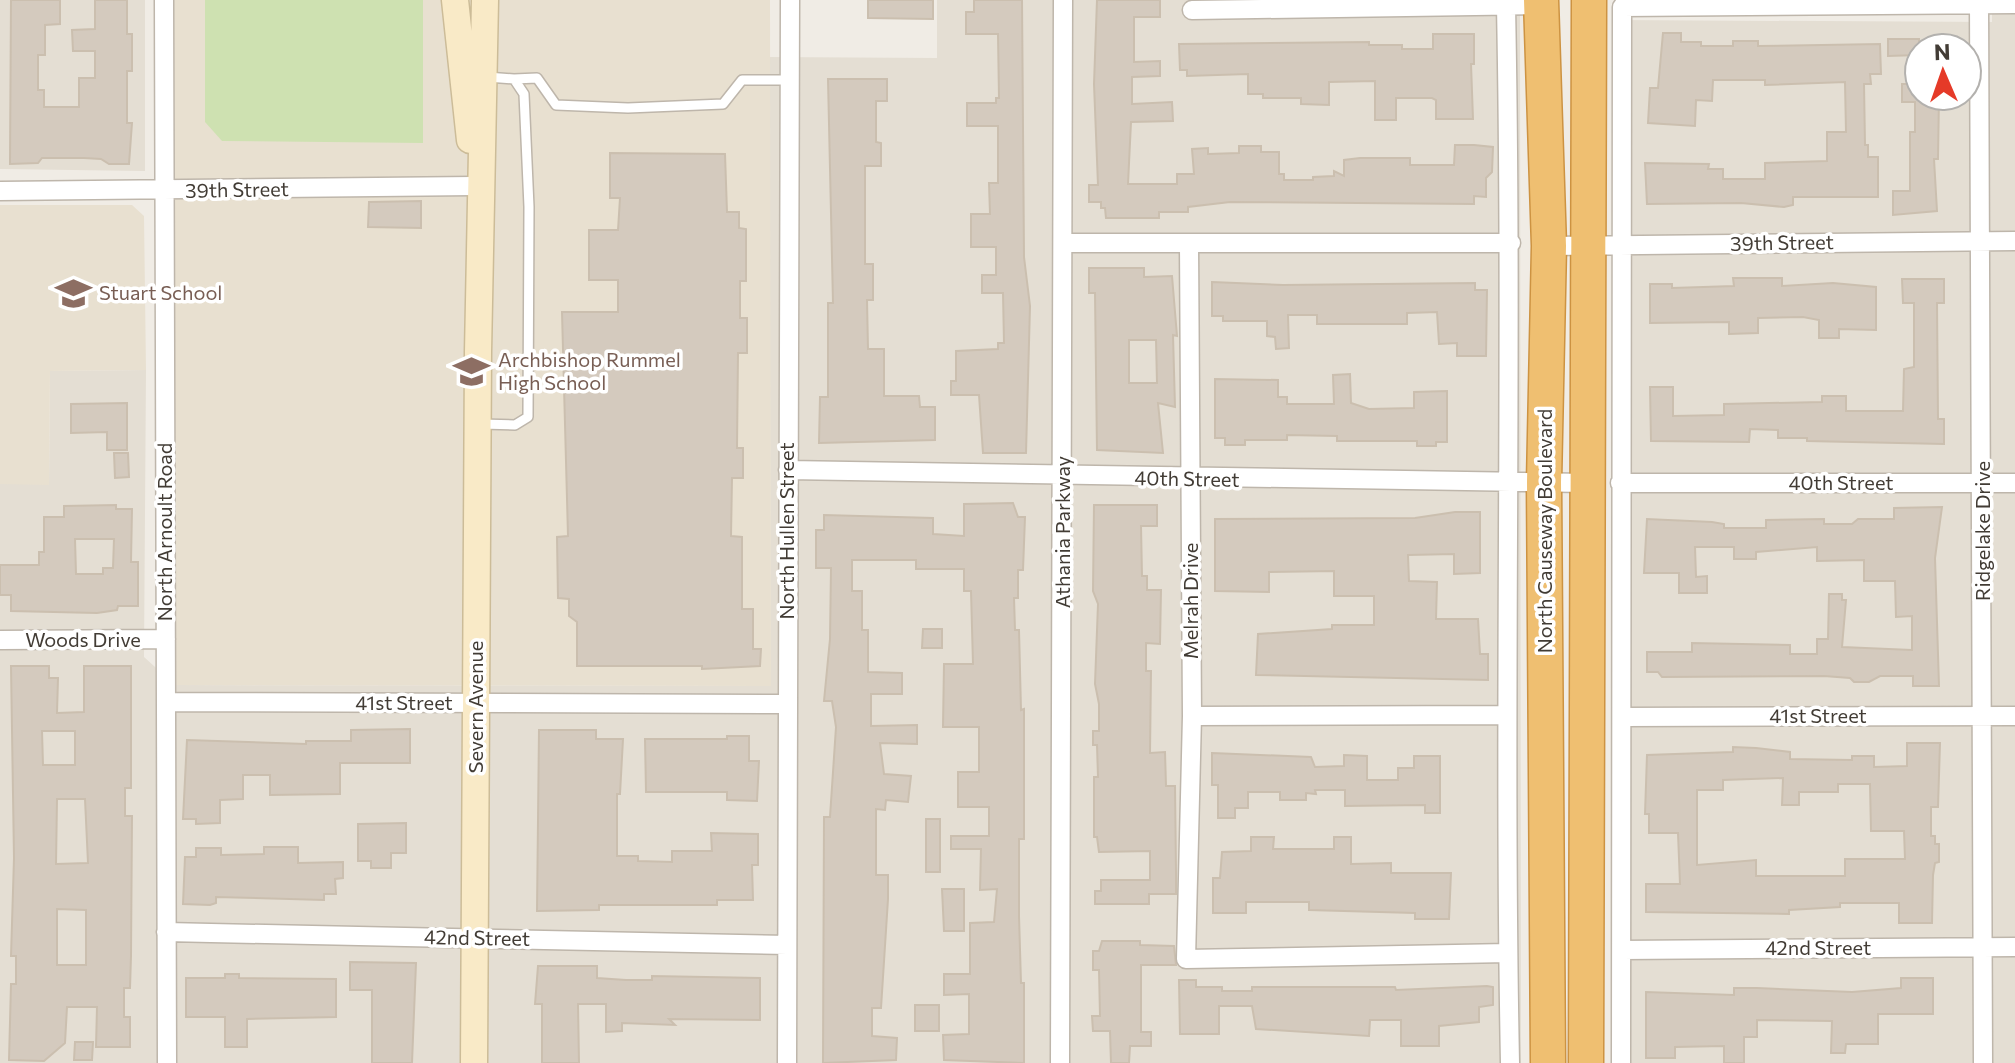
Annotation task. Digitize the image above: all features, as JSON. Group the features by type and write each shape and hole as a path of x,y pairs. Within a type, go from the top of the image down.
{"highway":[{"name":"North Causeway Boulevard","path":"1541,2 1549,246 1544,482 1548,1063"},
{"name":"North Causeway Boulevard","path":"1586,1063 1603,483 1603,246 1618,3"}],"street":[{"name":"North Arnoult Road","path":"164,0 167,1063"},
{"name":"Severn Avenue","path":"455,0 474,77 478,352 474,1063"},
{"name":"Severn Avenue","path":"478,352 474,77 485,0"},
{"name":"North Hullen Street","path":"787,1063 790,0"},
{"name":"Athania Parkway","path":"1060,1063 1063,0"},
{"path":"1192,10 1506,6 1541,2"},
{"name":"Ridgelake Drive","path":"1979,2 1983,1063"},
{"path":"1618,3 2015,4"},
{"name":"North Causeway Boulevard","path":"1506,6 1511,243 1507,715 1510,1063"},
{"name":"39th Street","path":"0,191 474,186"},
{"name":"39th Street","path":"1549,246 2015,241"},
{"path":"1063,243 1511,243"},
{"name":"Melrah Drive","path":"1189,244 1192,716 1186,959 1508,953"},
{"name":"40th Street","path":"788,470 1191,479 2015,483"},
{"name":"North Causeway Boulevard","path":"1603,483 1622,717 1621,1063"},
{"name":"Woods Drive","path":"0,640 166,639"},
{"name":"41st Street","path":"166,702 787,704"},
{"path":"1192,716 1507,715"},
{"name":"41st Street","path":"1622,717 2015,716"},
{"name":"42nd Street","path":"166,932 787,945"},
{"name":"42nd Street","path":"1622,950 2015,947"}],"lane":[{"path":"474,77 537,78 556,105 628,108 723,104 742,80 789,80"},
{"path":"478,424 515,425 528,417 529,207 524,94 514,79"}],"shaded area":[{"path":"0,0 145,0 145,171 0,169"},
{"name":"Archbishop Rummel High School","path":"174,0 770,0 771,686 175,685"},
{"path":"937,0 1520,0 1521,1063 0,1063 0,484 49,484 50,371 146,370 144,657 175,685 771,686 769,57 937,58"},
{"path":"1992,0 2015,0 2015,1063 1619,1063 1615,20 1992,22"},
{"name":"Stuart School","path":"0,205 132,205 144,216 146,370 50,371 49,485 0,484"}],"green space":[{"path":"205,0 423,0 423,143 222,141 205,122"}],"building":[{"path":"11,0 60,0 60,24 45,25 45,55 38,55 38,90 44,90 44,107 79,107 79,78 95,78 95,51 73,51 72,30 95,29 95,0 127,0 127,34 132,34 132,71 127,71 127,123 132,123 129,164 109,164 101,159 42,158 38,163 10,164"},
{"path":"868,0 933,0 933,19 868,18"},
{"path":"974,0 1022,0 1024,257 1030,306 1026,453 983,453 979,395 951,395 951,381 956,381 956,351 998,349 998,343 1004,343 1003,293 982,293 982,275 996,275 996,247 971,247 971,214 990,214 989,183 998,183 998,126 967,126 967,103 996,103 996,98 999,98 998,34 966,34 966,12 974,12"},
{"path":"1097,0 1160,0 1160,17 1134,17 1134,62 1160,61 1160,76 1132,77 1132,104 1172,102 1173,121 1131,122 1128,184 1177,184 1177,174 1194,174 1192,149 1208,148 1208,154 1239,153 1239,146 1261,146 1261,152 1279,152 1279,174 1284,174 1284,180 1313,180 1313,177 1334,176 1334,171 1344,176 1344,160 1360,158 1410,158 1410,165 1454,165 1455,145 1474,145 1493,147 1492,172 1486,178 1486,197 1474,196 1474,204 1230,202 1188,207 1188,212 1159,212 1159,218 1106,218 1101,202 1089,202 1089,185 1098,185 1094,84"},
{"path":"1663,33 1681,33 1681,42 1701,42 1701,46 1733,46 1733,41 1758,41 1758,46 1880,44 1881,74 1870,74 1871,84 1864,84 1865,145 1868,145 1868,157 1878,157 1878,197 1793,197 1793,205 1784,207 1741,203 1647,204 1645,163 1709,164 1708,169 1723,169 1723,179 1765,179 1765,163 1827,161 1827,132 1846,132 1845,82 1765,85 1765,80 1713,80 1712,101 1696,100 1695,126 1648,123 1650,88 1658,88"},
{"path":"1433,34 1474,34 1474,64 1471,64 1473,119 1436,119 1436,100 1396,98 1396,120 1375,120 1375,81 1329,82 1329,105 1301,104 1301,98 1263,98 1263,94 1248,94 1248,74 1187,76 1187,70 1180,70 1179,44 1369,42 1369,45 1402,45 1402,49 1433,49"},
{"path":"1888,39 1903,39 1903,56 1888,56"},
{"path":"828,79 887,79 887,101 876,101 876,142 881,143 881,166 865,166 865,264 873,264 873,300 867,300 868,349 884,349 884,396 919,396 920,407 935,407 935,440 819,443 820,397 828,397 828,303 833,303"},
{"path":"1915,112 1939,112 1938,159 1934,159 1937,211 1893,215 1893,191 1910,191 1910,132 1915,132"},
{"path":"610,153 725,154 727,212 739,212 739,228 746,229 746,281 740,281 740,318 747,318 747,353 738,353 737,448 743,448 743,478 732,478 731,536 742,537 742,609 753,609 753,649 761,649 760,666 702,669 702,666 577,666 577,622 569,616 569,599 558,598 557,537 568,536 562,312 618,312 618,280 589,280 589,230 618,230 620,198 610,198"},
{"path":"421,201 421,228 368,227 369,202"},
{"path":"1089,268 1144,268 1144,277 1172,276 1177,336 1173,335 1175,407 1158,403 1163,453 1097,450 1095,293 1089,293","holes":["1129,340 1156,340 1157,383 1129,383"]},
{"path":"1733,278 1782,278 1782,286 1833,283 1876,287 1876,330 1839,329 1839,338 1819,338 1819,320 1803,317 1758,318 1758,333 1729,334 1729,322 1650,323 1650,284 1672,284 1672,288 1734,286"},
{"path":"1902,279 1944,279 1944,303 1937,303 1938,419 1944,419 1944,444 1807,441 1807,438 1778,438 1778,430 1750,429 1749,442 1651,441 1650,387 1673,387 1673,416 1724,415 1724,404 1822,402 1822,396 1846,396 1846,411 1903,411 1904,369 1914,367 1914,303 1903,303"},
{"path":"1212,282 1283,285 1475,283 1475,290 1487,290 1486,356 1457,356 1457,343 1439,344 1437,312 1407,313 1407,324 1317,324 1317,315 1288,315 1289,348 1276,349 1275,337 1267,336 1267,321 1223,321 1223,316 1212,316"},
{"path":"1350,374 1351,403 1369,409 1414,408 1414,392 1447,391 1447,442 1436,442 1436,446 1417,446 1417,441 1337,441 1337,436 1287,435 1287,440 1245,440 1245,445 1225,445 1225,438 1215,438 1215,379 1278,380 1278,397 1287,397 1287,404 1334,404 1333,375"},
{"path":"127,403 127,450 107,450 107,432 71,433 71,404"},
{"path":"114,453 128,453 129,477 115,478"},
{"path":"1013,503 1018,517 1025,517 1023,570 1018,570 1018,598 1014,598 1015,630 1019,630 1021,710 1024,709 1024,839 1019,839 1019,916 1021,983 1024,983 1024,1063 944,1060 943,1035 969,1034 969,994 944,995 944,974 970,974 970,923 994,922 997,889 980,890 981,849 951,849 951,836 989,836 989,807 958,807 958,772 979,772 979,727 943,727 944,664 973,664 971,591 964,591 964,569 916,569 916,560 852,560 852,591 862,591 862,630 868,630 868,672 902,673 902,694 871,694 871,726 917,725 917,744 880,743 884,774 911,776 908,802 886,800 885,810 876,809 876,875 888,875 888,899 881,1008 872,1008 872,1036 897,1038 896,1060 823,1063 824,817 830,817 836,727 832,701 824,701 830,639 831,568 816,568 816,530 824,530 824,515 933,518 933,534 964,536 964,504"},
{"path":"116,505 116,509 132,509 131,562 138,562 138,606 118,606 117,610 97,613 11,611 11,595 0,595 0,565 39,565 39,552 44,552 44,517 64,517 64,506","holes":["75,539 114,539 113,568 103,568 103,574 76,574"]},
{"path":"1094,505 1157,505 1157,526 1141,526 1142,576 1147,576 1147,590 1161,590 1160,644 1146,643 1146,671 1151,671 1150,753 1165,752 1166,786 1175,786 1176,894 1149,894 1149,904 1095,904 1095,891 1101,891 1101,880 1150,880 1150,851 1099,852 1097,837 1094,837 1094,777 1098,777 1097,745 1093,745 1093,731 1099,731 1099,704 1095,684 1098,604 1093,591"},
{"path":"1942,507 1935,558 1939,686 1913,686 1913,676 1880,676 1869,682 1854,682 1850,678 1824,676 1662,677 1658,672 1647,672 1647,652 1692,652 1692,643 1790,645 1790,654 1817,654 1817,639 1828,639 1829,594 1842,594 1842,600 1846,600 1842,647 1912,650 1912,616 1896,617 1895,581 1864,581 1864,560 1817,561 1817,547 1756,552 1756,559 1734,559 1734,547 1695,547 1696,577 1707,576 1707,593 1679,593 1679,573 1644,573 1647,519 1712,522 1724,524 1724,528 1766,528 1766,520 1824,519 1824,524 1852,524 1858,519 1894,519 1894,508"},
{"path":"1480,512 1480,573 1454,574 1454,554 1408,555 1409,581 1437,582 1436,619 1478,619 1480,654 1488,654 1488,680 1256,675 1258,634 1332,629 1332,625 1374,625 1374,596 1334,596 1334,571 1269,572 1269,592 1215,591 1215,519 1415,518"},
{"path":"923,629 942,629 942,648 922,648"},
{"path":"11,666 49,666 49,678 58,678 57,713 84,712 84,666 131,666 131,788 125,788 125,816 132,816 131,956 130,988 124,988 124,1017 130,1017 130,1047 96,1047 97,1007 67,1007 65,1043 44,1061 9,1060 11,984 16,984 16,956 11,956 14,858","holes":["42,731 75,731 75,765 43,765","57,799 85,799 88,863 56,864","57,909 86,910 86,965 57,965"]},
{"path":"410,729 410,763 340,763 340,794 270,795 270,775 243,775 243,799 220,800 220,823 196,824 196,819 183,819 187,740 306,744 306,741 351,741 351,730"},
{"path":"539,730 596,730 596,739 623,739 620,794 617,794 617,856 638,856 638,861 672,862 672,851 712,851 711,833 758,834 758,865 752,865 753,900 717,900 717,905 599,905 599,910 537,911"},
{"path":"727,736 749,736 749,761 759,761 757,801 727,800 727,792 646,792 645,739 727,739"},
{"path":"1907,743 1940,743 1938,807 1931,807 1931,836 1935,836 1935,844 1939,844 1939,862 1935,863 1933,875 1932,923 1899,923 1899,903 1840,903 1840,907 1789,910 1789,914 1646,912 1646,884 1680,884 1678,833 1649,833 1649,814 1645,814 1647,755 1733,752 1733,747 1790,752 1790,759 1852,760 1852,756 1874,756 1874,767 1907,766","holes":["1783,778 1782,805 1799,805 1799,792 1838,792 1838,784 1870,784 1871,831 1904,831 1905,859 1845,859 1845,876 1756,876 1756,860 1697,865 1697,790 1723,790 1723,780"]},
{"path":"1212,753 1311,757 1315,767 1344,766 1344,755 1367,756 1367,780 1398,780 1398,768 1414,768 1414,756 1440,756 1440,813 1425,813 1425,805 1345,806 1345,790 1315,790 1316,794 1306,793 1306,800 1280,800 1280,792 1248,792 1248,808 1235,808 1235,818 1218,818 1218,785 1212,785"},
{"path":"926,819 940,819 940,872 926,872"},
{"path":"406,823 406,853 391,853 391,868 371,868 371,861 358,861 358,824"},
{"path":"1251,837 1274,837 1273,849 1334,849 1334,837 1351,837 1351,864 1391,863 1391,873 1451,873 1449,919 1415,919 1415,913 1309,910 1309,902 1246,902 1246,913 1213,913 1213,878 1220,878 1222,852 1251,851"},
{"path":"264,847 298,847 298,863 343,862 343,878 335,879 336,894 324,894 324,900 216,897 216,903 210,905 183,904 185,857 196,857 196,848 221,848 221,855 264,854"},
{"path":"942,889 964,889 964,931 944,931"},
{"path":"1102,941 1140,941 1140,945 1174,946 1176,965 1141,965 1141,1032 1151,1032 1151,1046 1130,1046 1129,1063 1111,1063 1110,1031 1093,1031 1092,1016 1100,1016 1099,970 1093,970 1093,951 1099,951"},
{"path":"350,962 416,963 412,1063 372,1063 372,990 350,990"},
{"path":"538,966 597,966 597,978 626,980 652,980 652,976 760,978 760,1020 669,1019 675,1025 622,1023 622,1031 606,1032 606,1004 578,1004 579,1063 542,1063 542,1004 535,1004"},
{"path":"225,974 239,974 239,978 336,979 336,1017 247,1019 247,1047 225,1047 225,1017 186,1017 186,978 225,978"},
{"path":"1901,978 1933,978 1933,1014 1878,1014 1878,1044 1846,1044 1845,1053 1831,1053 1832,1021 1757,1020 1757,1037 1744,1037 1744,1063 1724,1063 1724,1046 1675,1047 1675,1058 1646,1058 1646,992 1734,995 1734,988 1757,988 1852,992 1901,988"},
{"path":"1179,980 1196,980 1196,987 1222,987 1222,991 1252,991 1252,987 1395,987 1396,990 1487,986 1493,987 1493,1005 1479,1007 1479,1022 1439,1026 1439,1046 1401,1046 1401,1020 1370,1020 1369,1036 1256,1029 1252,1006 1219,1006 1219,1034 1180,1034"},
{"path":"915,1005 939,1005 939,1031 915,1031"},
{"path":"75,1042 93,1042 92,1060 74,1060"}],"place":[{"name":"Stuart School","path":"73,293"},
{"name":"Archbishop Rummel High School","path":"472,371"}]}
